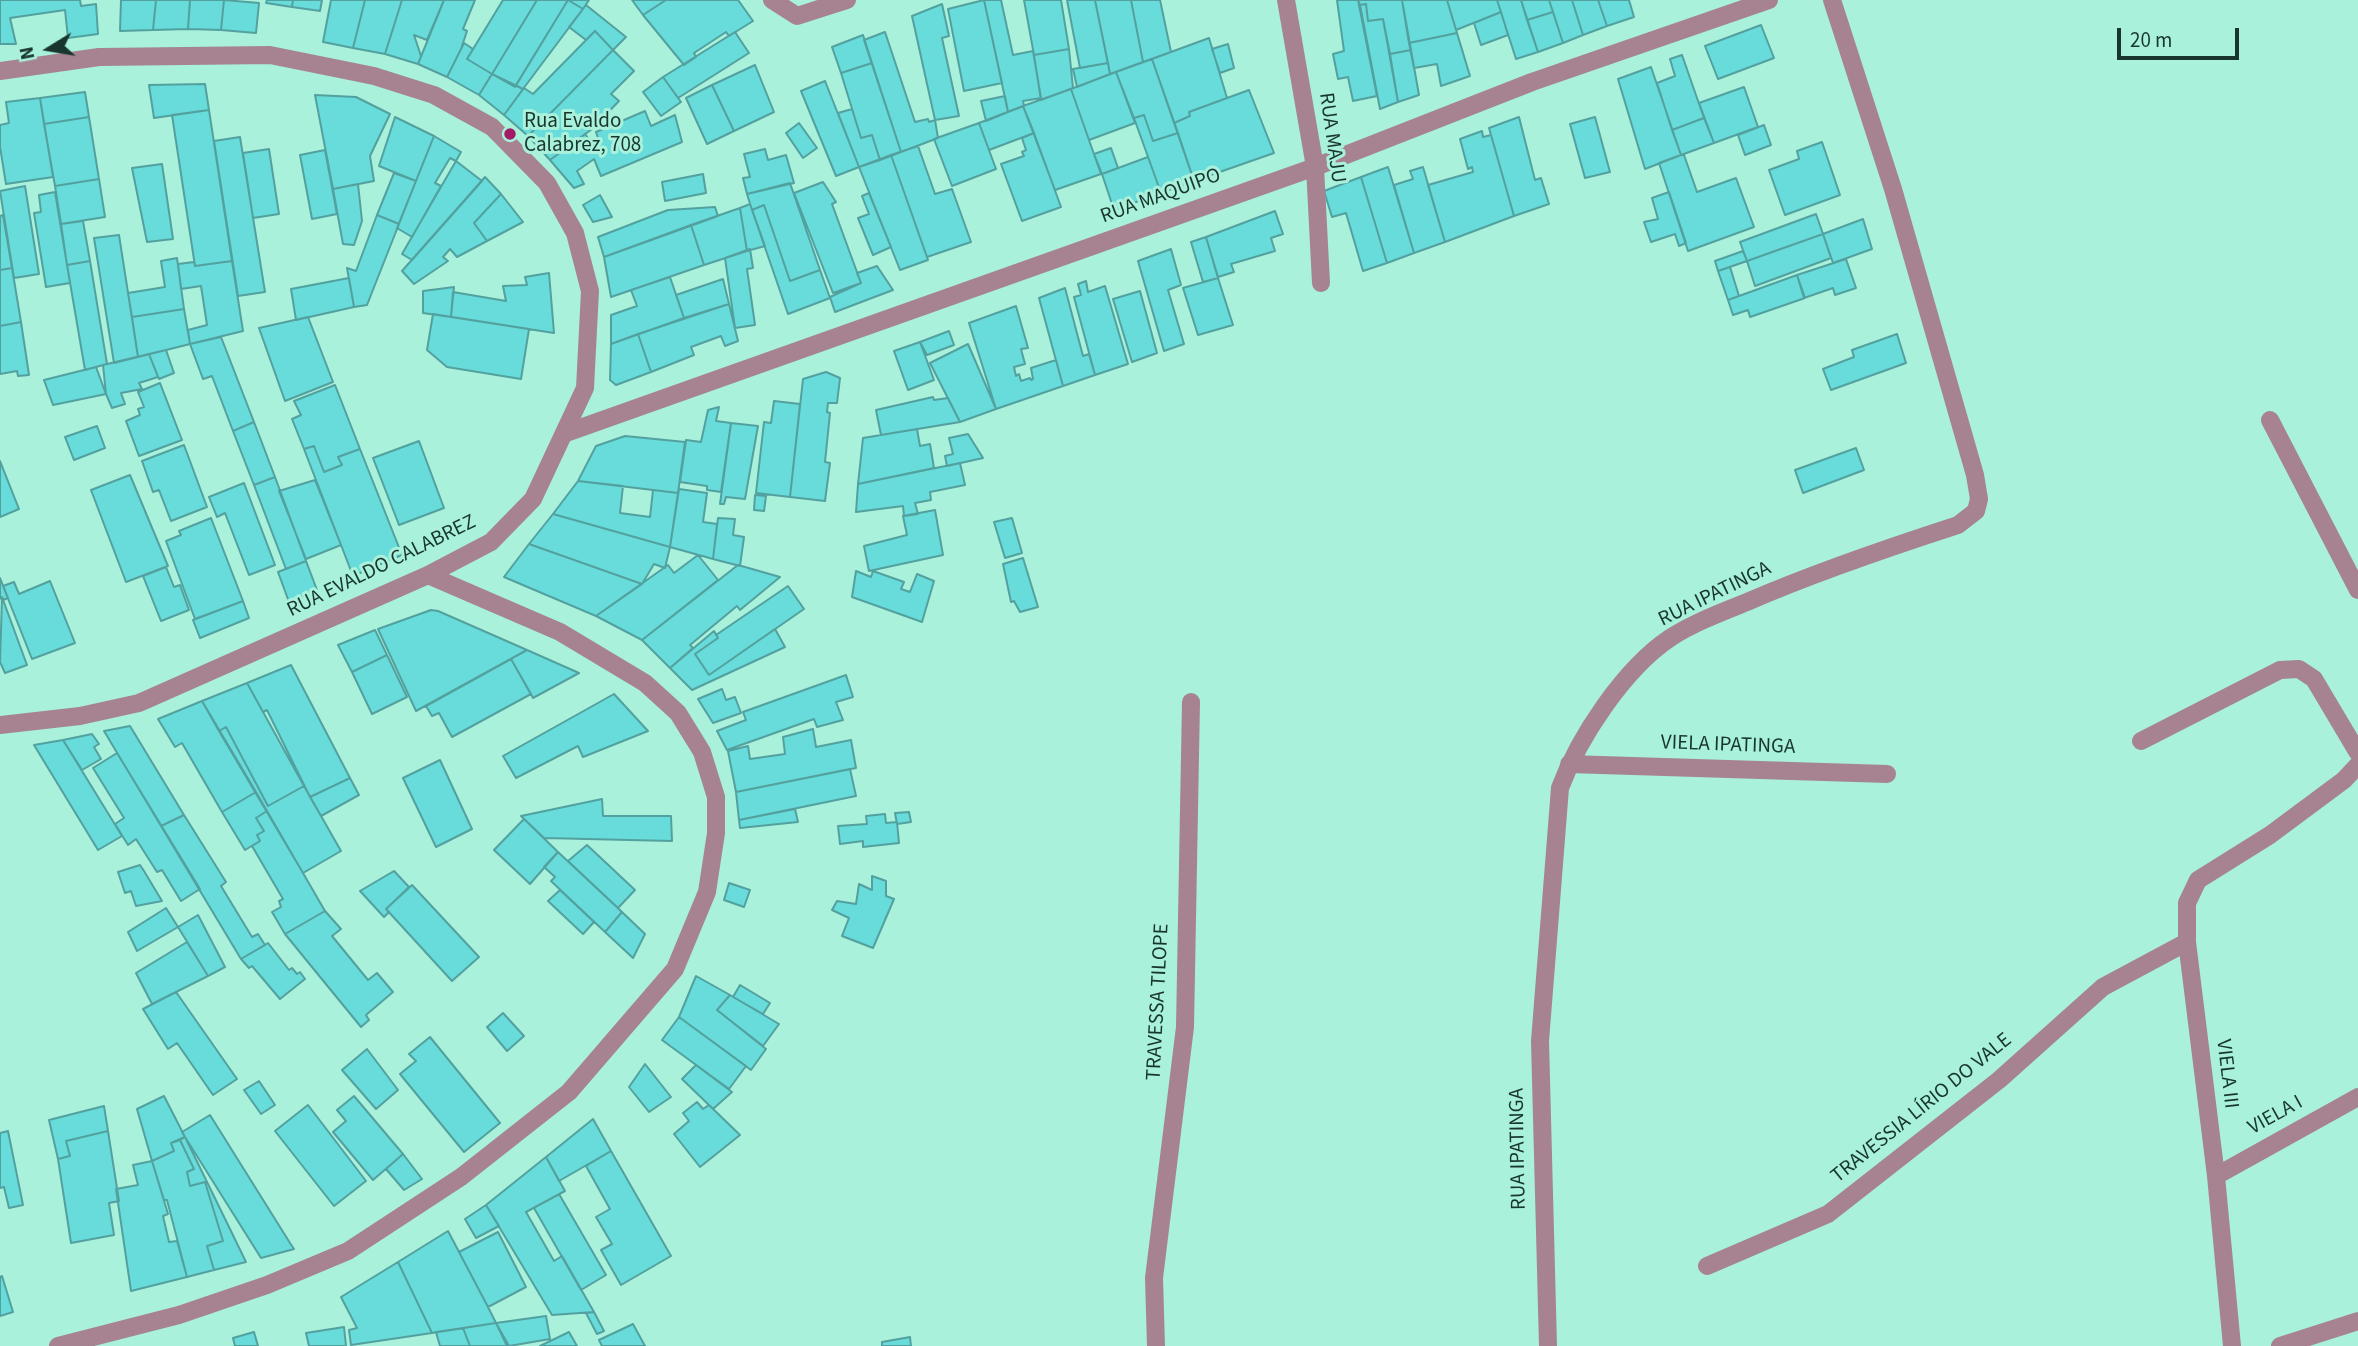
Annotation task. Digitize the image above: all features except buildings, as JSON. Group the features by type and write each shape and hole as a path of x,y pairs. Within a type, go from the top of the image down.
{"street":[{"path":"772,0 797,16 847,0"},
{"name":"RUA MAJU","path":"1286,0 1315,167 1321,283"},
{"name":"RUA MAQUIPO","path":"566,433 1315,167 1532,82 1769,0"},
{"name":"RUA IPATINGA","path":"1548,1346 1539,1041 1560,788 1569,764 1592,726 1636,668 1670,639 1814,573 1958,525 1976,510 1979,499 1953,395 1832,0"},
{"name":"RUA EVALDO CALABREZ","path":"0,71 99,57 270,55 374,76 422,92 492,127 547,183 575,233 590,291 585,388 533,499 491,542 428,575 139,703 80,716 0,725"},
{"path":"2270,420 2358,590"},
{"path":"58,1346 179,1315 267,1285 348,1251 461,1177 569,1092 675,969 707,892 716,834 716,797 702,752 678,713 645,683 560,632 428,575"},
{"path":"2141,741 2280,670 2299,669 2314,678 2358,753"},
{"name":"TRAVESSA TILOPE","path":"1156,1346 1154,1278 1185,1027 1191,702"},
{"name":"VIELA IPATINGA","path":"1569,764 1887,774"},
{"name":"VIELA III","path":"2232,1346 2216,1176 2187,942 2186,916 2191,891 2199,880 2270,835 2344,780 2358,765"},
{"name":"TRAVESSIA LÍRIO DO VALE","path":"1707,1266 1828,1214 1999,1080 2103,988 2187,942"},
{"name":"VIELA I","path":"2216,1176 2358,1097"},
{"path":"2280,1346 2358,1321"}],"place":[{"name":"Rua Evaldo Calabrez, 708","path":"510,134"}]}
